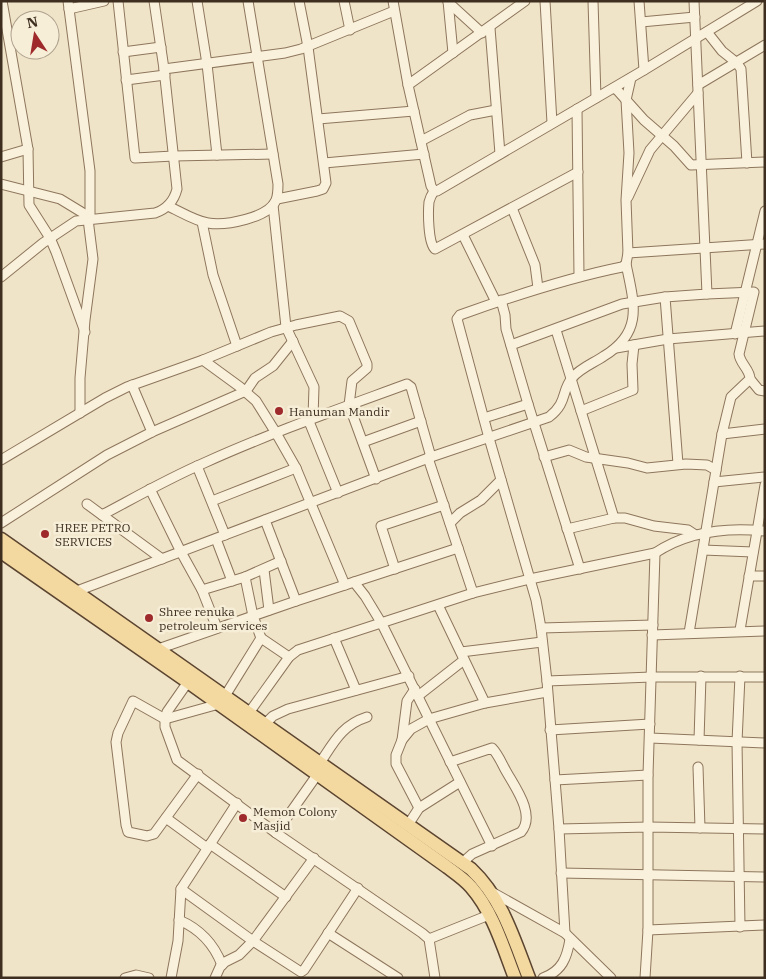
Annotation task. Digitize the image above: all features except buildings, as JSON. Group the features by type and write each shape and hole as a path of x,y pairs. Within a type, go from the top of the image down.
{"main road":[{"path":"1,538 158,649 191,678"},
{"path":"1,552 222,700 318,769 470,885 489,915 515,978"},
{"path":"245,717 265,724 318,769 408,825 483,880 505,917 529,978"}],"street":[{"path":"2,1 28,149 28,190 31,209 50,238 63,267 84,332"},
{"path":"80,413 80,378 93,259 89,219 91,180 69,5 104,1"},
{"path":"118,1 134,156 137,159 174,156 273,154"},
{"path":"1,277 50,238 76,221 162,211 168,206 178,189 165,72 154,1"},
{"path":"197,1 207,64 217,155"},
{"path":"248,1 278,184 275,202 286,327 314,387 311,418 338,493"},
{"path":"168,206 202,222 219,224 233,222 258,214 275,202 323,189 326,183 324,163 308,47 299,1"},
{"path":"344,1 350,30"},
{"path":"392,1 408,85 431,186 434,191"},
{"path":"545,1 552,124"},
{"path":"593,1 596,98"},
{"path":"639,1 644,70"},
{"path":"694,1 707,294"},
{"path":"434,191 632,78 757,1"},
{"path":"448,2 486,30 500,154"},
{"path":"448,2 453,53"},
{"path":"408,85 486,30 521,2"},
{"path":"126,80 207,64 285,53 308,47 394,11"},
{"path":"641,22 695,16"},
{"path":"707,32 722,51 737,62 741,68 747,163"},
{"path":"123,52 161,47"},
{"path":"626,200 650,150 698,89 737,62 762,49"},
{"path":"78,591 430,458 534,423 549,417 556,411 561,404 571,378 616,348 630,327 634,312 634,302 626,264 628,253 626,200 628,153 626,100 632,78"},
{"path":"614,88 690,164 765,162"},
{"path":"577,109 579,276"},
{"path":"421,141 470,115 496,110"},
{"path":"318,119 414,111"},
{"path":"1,157 28,149"},
{"path":"324,163 424,154"},
{"path":"434,191 429,204 430,238 432,248 434,249 464,235 578,172"},
{"path":"1,184 60,199 83,213 89,219"},
{"path":"512,208 535,265 538,288"},
{"path":"765,211 761,244 746,292 740,333 740,359 749,372 750,379 759,390 765,391"},
{"path":"202,222 213,275 237,346"},
{"path":"464,235 499,301 544,457 580,569"},
{"path":"628,253 761,244"},
{"path":"543,978 555,972 565,961 567,936 547,681 541,628 530,579 457,319 460,315 538,288 579,276 622,267 626,264"},
{"path":"511,345 556,330 622,304 666,297 746,292"},
{"path":"666,297 678,464"},
{"path":"1,460 116,392 132,385 203,360 286,327 340,316 349,321 367,367 352,381 349,405 376,479"},
{"path":"556,330 614,518"},
{"path":"616,348 668,339 765,331"},
{"path":"1,523 107,455 152,432 246,391 255,378 273,366 293,342"},
{"path":"581,411 633,390 632,364 634,345"},
{"path":"203,360 246,391 256,401 276,433 296,468 311,504 350,584 365,596 382,624 492,846"},
{"path":"689,633 722,434 731,397 750,379"},
{"path":"102,515 197,466 311,418 407,384 411,387 444,505 473,593"},
{"path":"132,385 152,432"},
{"path":"484,418 528,404"},
{"path":"363,442 421,420"},
{"path":"722,434 765,429"},
{"path":"544,457 569,450 586,457 595,457 647,468 678,464 702,464 716,470"},
{"path":"197,466 226,535"},
{"path":"212,501 296,468"},
{"path":"714,482 765,477"},
{"path":"450,523 460,513 481,500 501,480"},
{"path":"740,630 753,552 761,530 765,485"},
{"path":"150,489 202,590 217,628"},
{"path":"87,504 162,559"},
{"path":"395,569 381,526 444,505"},
{"path":"568,529 614,518 625,518 654,526 688,530 694,534"},
{"path":"265,520 296,601"},
{"path":"245,717 289,657 298,650 473,593 655,553 673,542 694,534 737,529 761,530"},
{"path":"216,539 232,581"},
{"path":"158,649 269,610 458,548"},
{"path":"703,550 753,552"},
{"path":"644,978 648,930 648,775 655,553"},
{"path":"202,590 246,577 281,561"},
{"path":"264,570 269,610"},
{"path":"749,576 765,576"},
{"path":"246,577 253,616 261,638 289,657"},
{"path":"438,605 485,703"},
{"path":"541,628 653,625"},
{"path":"652,635 740,630 765,631"},
{"path":"165,720 222,700 261,638"},
{"path":"334,638 356,690"},
{"path":"419,808 397,768 396,755 402,740 407,701 463,656 542,642"},
{"path":"265,724 279,712 409,676"},
{"path":"547,681 652,676 765,677"},
{"path":"699,740 701,676"},
{"path":"740,676 737,742 740,927"},
{"path":"191,678 167,712 165,720 177,760 238,803 276,833 413,926 429,939 435,978"},
{"path":"402,740 411,729 429,720 485,703 547,692"},
{"path":"165,720 133,701 118,732 116,742 128,832 147,836 154,834 198,774"},
{"path":"276,833 343,730 352,723 368,717"},
{"path":"550,730 650,724"},
{"path":"650,738 765,743"},
{"path":"450,762 492,748 523,802 526,815 524,829 517,835 472,854 462,863"},
{"path":"698,767 700,828"},
{"path":"555,780 648,775"},
{"path":"408,825 419,808 460,782"},
{"path":"171,978 177,948 181,890 238,803"},
{"path":"166,818 286,897"},
{"path":"559,829 649,827 765,829"},
{"path":"215,978 222,965 239,955 253,941 314,858"},
{"path":"561,873 739,878 765,877"},
{"path":"470,885 491,891 567,936 611,978"},
{"path":"181,890 301,972 358,888"},
{"path":"429,939 489,915"},
{"path":"179,920 198,931 208,940 218,954 222,965"},
{"path":"648,930 765,925"},
{"path":"328,933 398,978"},
{"path":"126,978 136,975 148,978"}],"place":[{"name":"Hanuman Mandir","path":"279,411"},
{"name":"HREE PETRO SERVICES","path":"45,534"},
{"name":"Shree renuka petroleum services","path":"149,618"},
{"name":"Memon Colony Masjid","path":"243,818"}]}
